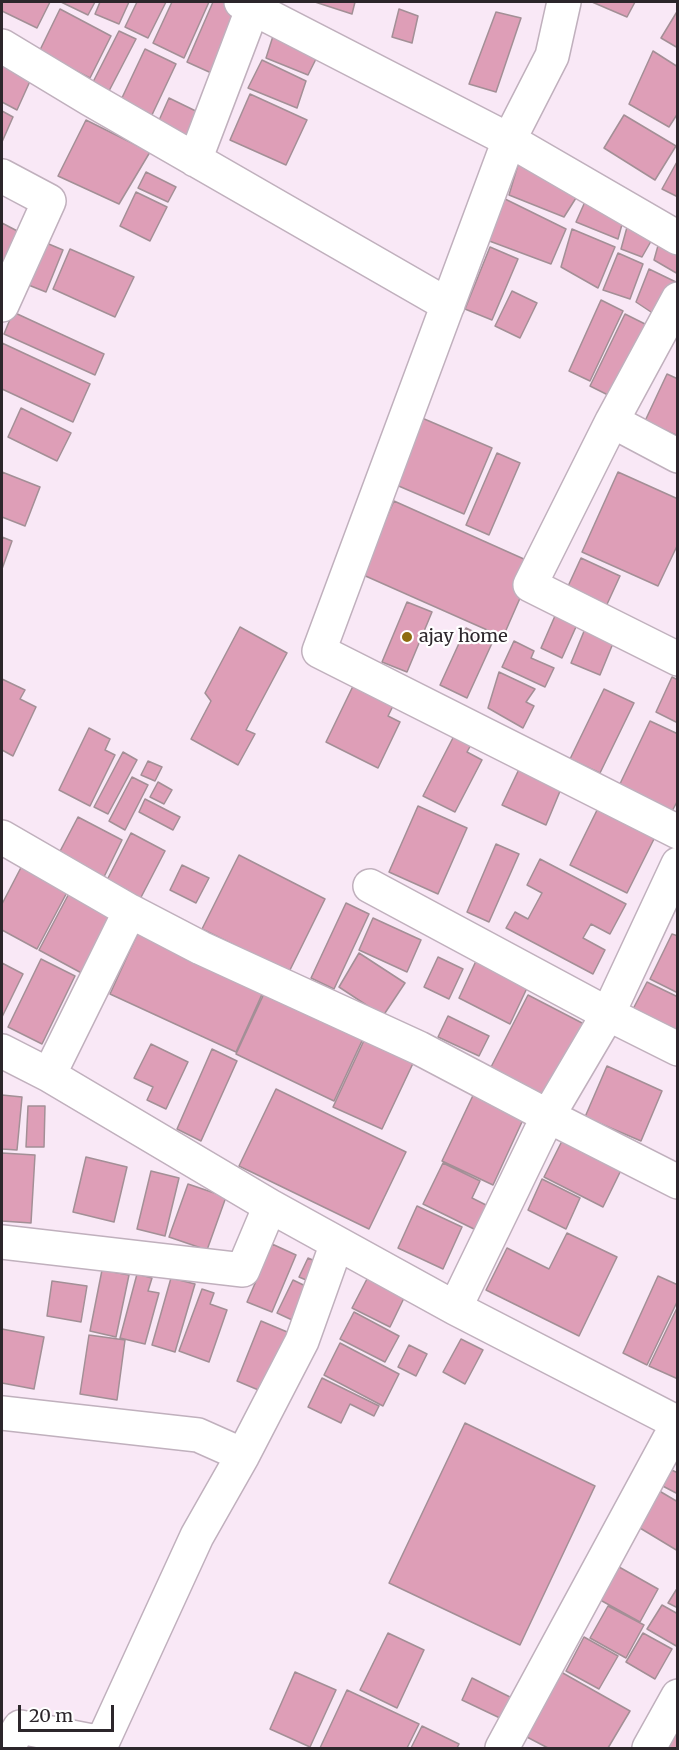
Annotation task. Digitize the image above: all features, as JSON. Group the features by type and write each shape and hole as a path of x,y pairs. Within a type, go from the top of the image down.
{"street":[{"path":"564,2 552,56 509,140 319,651 678,832"},
{"path":"195,160 249,3 509,140 678,238"},
{"path":"2,46 195,160 448,304"},
{"path":"2,176 50,201 2,305"},
{"path":"678,298 612,421 531,585 678,659"},
{"path":"612,421 678,456"},
{"path":"2,837 130,911 201,948 419,1048 678,1182"},
{"path":"455,1308 548,1116 608,1014 678,864"},
{"path":"370,886 608,1014 678,1049"},
{"path":"49,1075 130,911"},
{"path":"2,1051 49,1075 337,1243 455,1308 677,1423 502,1749"},
{"path":"2,1242 243,1270 270,1206"},
{"path":"7,1749 20,1727 102,1743 197,1536 243,1455 302,1341 337,1243"},
{"path":"2,1413 198,1435 243,1455"},
{"path":"649,1749 678,1696"}],"building":[{"path":"2,2 50,2 37,28 2,11"},
{"path":"61,2 95,2 88,15"},
{"path":"100,2 129,2 119,24 95,14"},
{"path":"137,2 166,2 148,38 125,27"},
{"path":"172,2 209,2 184,58 153,43"},
{"path":"213,2 226,2 246,10 218,76 187,62"},
{"path":"315,2 355,2 352,14"},
{"path":"592,2 635,2 627,17"},
{"path":"60,9 111,36 90,78 39,52"},
{"path":"399,9 418,16 412,43 392,37"},
{"path":"678,10 678,48 661,38"},
{"path":"496,12 521,18 496,92 469,84"},
{"path":"119,31 136,39 109,91 93,82"},
{"path":"274,33 320,51 308,75 266,58"},
{"path":"145,49 176,64 151,117 120,102"},
{"path":"653,51 678,67 678,113 669,127 629,104"},
{"path":"262,60 306,81 297,108 248,88"},
{"path":"2,65 31,79 17,110 2,102"},
{"path":"250,94 307,120 286,165 230,140"},
{"path":"169,98 206,116 193,145 156,127"},
{"path":"2,111 13,117 2,142"},
{"path":"624,115 676,146 655,180 604,148"},
{"path":"86,120 150,152 119,204 58,176"},
{"path":"520,158 581,190 564,217 509,195"},
{"path":"678,160 678,197 662,189"},
{"path":"146,172 176,187 168,202 138,188"},
{"path":"136,192 167,207 150,241 120,226"},
{"path":"588,195 624,217 618,239 576,222"},
{"path":"503,198 566,229 551,264 484,239"},
{"path":"629,220 654,236 642,257 621,249"},
{"path":"2,223 23,234 2,276"},
{"path":"572,229 615,247 598,288 561,267"},
{"path":"661,235 678,246 678,274 654,260"},
{"path":"44,242 63,250 46,292 26,284"},
{"path":"490,247 518,259 492,320 465,309"},
{"path":"70,249 134,277 115,317 53,289"},
{"path":"618,253 643,264 630,299 603,290"},
{"path":"649,269 678,283 657,316 636,302"},
{"path":"512,291 537,303 520,338 495,326"},
{"path":"601,300 623,311 590,381 569,371"},
{"path":"13,312 104,354 95,375 4,334"},
{"path":"625,314 649,326 614,398 590,386"},
{"path":"2,343 90,384 73,422 2,389"},
{"path":"667,374 678,379 678,436 645,421"},
{"path":"21,408 71,433 57,461 8,437"},
{"path":"422,418 492,448 464,514 394,484"},
{"path":"497,453 520,463 489,535 466,525"},
{"path":"2,472 40,487 25,526 2,517"},
{"path":"618,472 678,499 678,544 658,586 582,552"},
{"path":"394,501 535,564 503,637 361,574"},
{"path":"2,537 12,541 2,569"},
{"path":"581,558 620,576 603,613 564,595"},
{"name":"ajay home","path":"407,602 432,612 407,672 382,662"},
{"path":"558,609 580,618 562,658 541,648"},
{"path":"587,624 616,636 600,675 571,663"},
{"path":"240,627 287,653 246,730 255,734 238,765 191,739 211,701 205,693"},
{"path":"466,628 493,641 467,698 440,685"},
{"path":"514,641 534,651 531,658 554,668 545,687 502,667"},
{"path":"499,672 535,689 526,702 534,706 523,728 488,708"},
{"path":"672,677 678,680 678,723 656,712"},
{"path":"2,679 25,690 20,699 36,707 13,756 2,750"},
{"path":"355,682 395,702 388,716 400,722 378,768 326,742"},
{"path":"604,689 634,703 600,773 570,759"},
{"path":"650,721 678,734 678,800 670,815 618,788"},
{"path":"89,728 110,739 105,750 115,755 90,806 59,790"},
{"path":"456,732 473,741 467,752 482,760 455,812 423,796"},
{"path":"123,752 137,760 108,814 94,807"},
{"path":"148,761 162,767 155,781 141,775"},
{"path":"521,765 563,784 546,825 502,805"},
{"path":"132,777 148,785 125,830 109,821"},
{"path":"158,782 172,790 164,804 150,797"},
{"path":"145,799 180,817 173,830 139,812"},
{"path":"602,800 659,829 627,893 570,865"},
{"path":"418,806 467,828 438,894 389,872"},
{"path":"78,817 122,840 102,881 57,857"},
{"path":"131,833 165,851 137,905 103,888"},
{"path":"496,844 519,854 489,922 467,912"},
{"path":"239,855 325,899 289,972 202,929"},
{"path":"27,856 73,881 37,949 2,930 2,904"},
{"path":"540,859 626,904 610,934 591,924 583,938 605,950 593,974 506,928 515,912 528,919 542,893 527,885"},
{"path":"182,865 209,878 196,903 170,890"},
{"path":"74,884 122,910 87,976 39,950"},
{"path":"346,903 369,914 334,989 311,978"},
{"path":"373,918 421,940 407,972 359,950"},
{"path":"142,924 268,981 236,1052 110,994"},
{"path":"672,934 678,936 678,993 650,979"},
{"path":"359,953 405,983 383,1016 339,987"},
{"path":"438,957 463,969 449,999 424,987"},
{"path":"41,959 75,976 42,1044 8,1027"},
{"path":"476,961 528,986 510,1024 459,998"},
{"path":"2,963 23,974 2,1017"},
{"path":"647,982 678,997 678,1038 630,1015"},
{"path":"269,983 367,1030 334,1101 236,1054"},
{"path":"528,995 584,1024 547,1098 490,1069"},
{"path":"448,1016 489,1036 479,1056 438,1037"},
{"path":"367,1034 416,1057 382,1129 333,1107"},
{"path":"151,1044 188,1062 166,1109 147,1100 153,1087 134,1078"},
{"path":"212,1049 237,1061 201,1141 177,1129"},
{"path":"607,1066 662,1091 641,1141 585,1117"},
{"path":"477,1087 527,1111 493,1185 442,1161"},
{"path":"276,1089 406,1152 369,1229 239,1166"},
{"path":"2,1095 22,1097 17,1150 2,1149"},
{"path":"28,1106 45,1106 44,1147 26,1147"},
{"path":"568,1129 627,1158 603,1207 544,1177"},
{"path":"2,1153 35,1155 31,1223 2,1221"},
{"path":"86,1157 127,1167 114,1222 73,1212"},
{"path":"443,1163 480,1181 472,1198 492,1208 480,1232 423,1204"},
{"path":"151,1171 179,1178 165,1236 137,1229"},
{"path":"542,1179 580,1198 566,1229 528,1210"},
{"path":"188,1184 226,1197 207,1250 169,1237"},
{"path":"417,1206 462,1227 443,1269 398,1248"},
{"path":"567,1233 617,1257 579,1336 486,1290 507,1248 549,1269"},
{"path":"272,1244 296,1255 272,1312 247,1302"},
{"path":"308,1258 327,1266 318,1285 299,1277"},
{"path":"102,1270 129,1275 116,1337 90,1331"},
{"path":"137,1274 152,1278 148,1291 159,1293 145,1344 120,1338"},
{"path":"658,1276 678,1285 678,1300 647,1365 623,1353"},
{"path":"368,1277 405,1296 390,1327 352,1308"},
{"path":"171,1278 195,1284 175,1352 152,1345"},
{"path":"293,1280 318,1292 303,1325 277,1313"},
{"path":"52,1281 87,1286 81,1322 47,1316"},
{"path":"202,1289 214,1293 210,1304 227,1310 209,1362 179,1351"},
{"path":"678,1306 678,1379 649,1366"},
{"path":"354,1312 399,1336 385,1362 340,1339"},
{"path":"261,1321 292,1334 268,1394 237,1381"},
{"path":"2,1329 44,1337 34,1389 2,1383"},
{"path":"89,1335 125,1340 117,1400 80,1394"},
{"path":"461,1339 483,1350 465,1384 443,1372"},
{"path":"340,1343 399,1374 383,1406 324,1375"},
{"path":"409,1345 427,1354 416,1376 398,1367"},
{"path":"322,1378 379,1406 374,1416 350,1404 341,1423 308,1407"},
{"path":"465,1423 595,1486 520,1645 389,1583"},
{"path":"663,1466 678,1473 678,1494 655,1482"},
{"path":"656,1489 678,1502 678,1551 635,1525"},
{"path":"612,1563 658,1589 640,1622 593,1596"},
{"path":"678,1587 678,1608 668,1603"},
{"path":"662,1605 678,1614 678,1647 647,1629"},
{"path":"608,1606 644,1625 626,1658 590,1638"},
{"path":"388,1633 424,1650 397,1708 360,1690"},
{"path":"643,1633 672,1649 655,1679 626,1662"},
{"path":"584,1637 618,1656 599,1689 566,1671"},
{"path":"295,1672 336,1690 310,1747 270,1729"},
{"path":"561,1672 630,1711 608,1748 548,1748 525,1736"},
{"path":"472,1678 512,1698 502,1719 462,1700"},
{"path":"347,1690 419,1724 407,1748 320,1748"},
{"path":"422,1726 459,1744 457,1748 411,1748"},
{"path":"678,1730 678,1748 655,1748"}],"place":[{"name":"ajay home","path":"407,637"}]}
